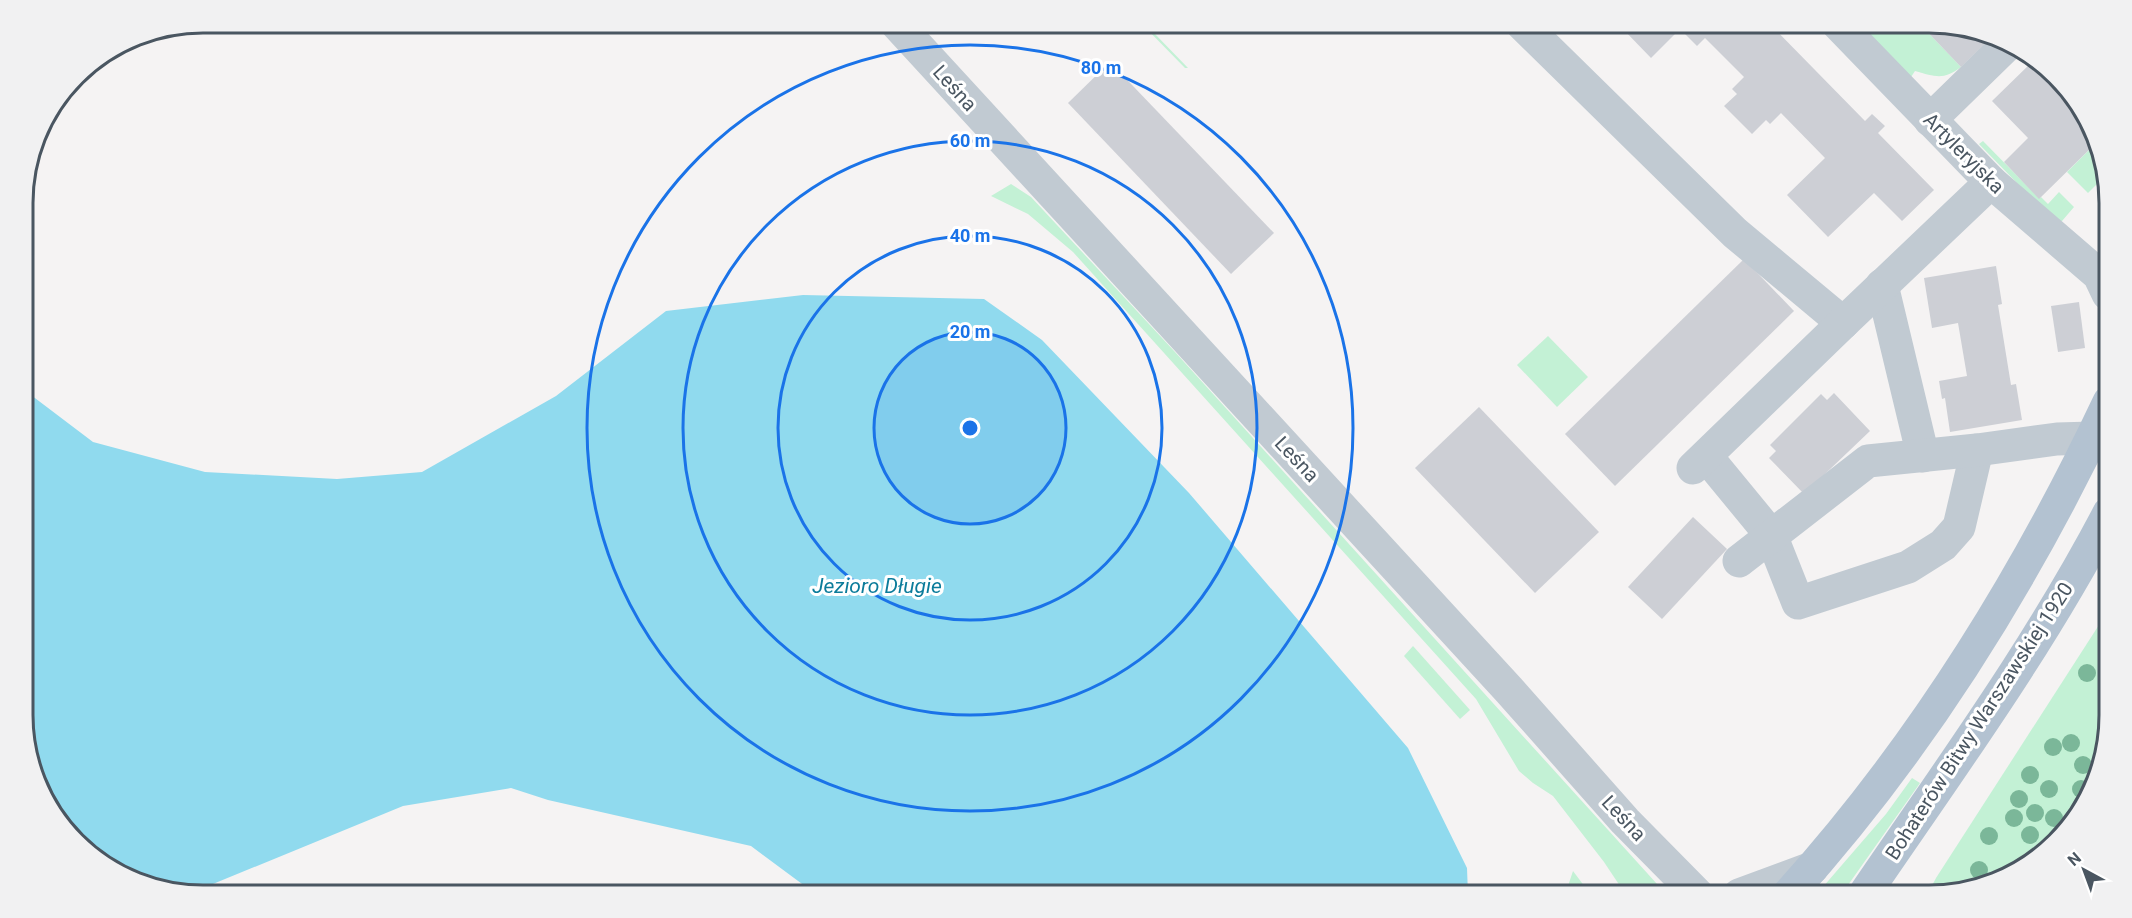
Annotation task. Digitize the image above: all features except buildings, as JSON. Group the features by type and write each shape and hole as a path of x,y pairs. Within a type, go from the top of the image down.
{"main road":[{"path":"1797,885 1875,790 1948,692 2034,548 2099,423"},
{"name":"Bohaterów Bitwy Warszawskiej 1920","path":"1871,885 2001,695 2086,558 2099,533"}],"street":[{"name":"Leśna","path":"906,33 1509,690 1625,821 1688,885"},
{"path":"1532,33 1734,233 1843,323"},
{"name":"Artyleryjska","path":"1847,33 1991,183 2099,275"},
{"path":"1930,120 2002,50"},
{"path":"1977,450 1959,527 1943,545 1908,567 1798,603 1771,535 1700,462 1882,285 1991,183"},
{"path":"1882,285 1923,456"},
{"path":"1739,561 1868,461 2057,439 2092,438"},
{"path":"1766,885 1812,868"}],"green space":[{"path":"1151,33 1154,33 1188,68 1185,68"},
{"path":"1868,33 1929,33 1961,67 1945,76 1934,76 1915,71 1911,77"},
{"path":"1983,141 2039,198 2041,197 2048,204 2059,192 2074,207 2062,221 2055,222 1979,144"},
{"path":"2090,149 2098,183 2088,193 2067,172"},
{"path":"1011,184 1031,197 1175,352 1658,885 1619,885 1553,796 1519,771 1476,699 1073,252 1028,214 991,196"},
{"path":"1548,336 1588,377 1557,407 1517,365"},
{"path":"2099,625 2098,737 2086,780 2076,800 2049,835 2023,856 1983,876 1962,882 1932,885"},
{"path":"1413,646 1470,710 1460,719 1404,656"},
{"path":"1912,778 1920,783 1848,885 1825,885 1886,814"},
{"path":"1573,871 1584,885 1568,885"}],"water":[{"name":"Jezioro Długie","path":"803,295 984,299 1042,340 1189,493 1408,748 1467,868 1468,885 804,885 751,846 548,800 511,788 403,806 210,885 181,884 138,872 118,862 100,850 68,818 46,780 34,737 33,397 93,442 205,472 337,479 422,472 556,396 666,311"}]}
